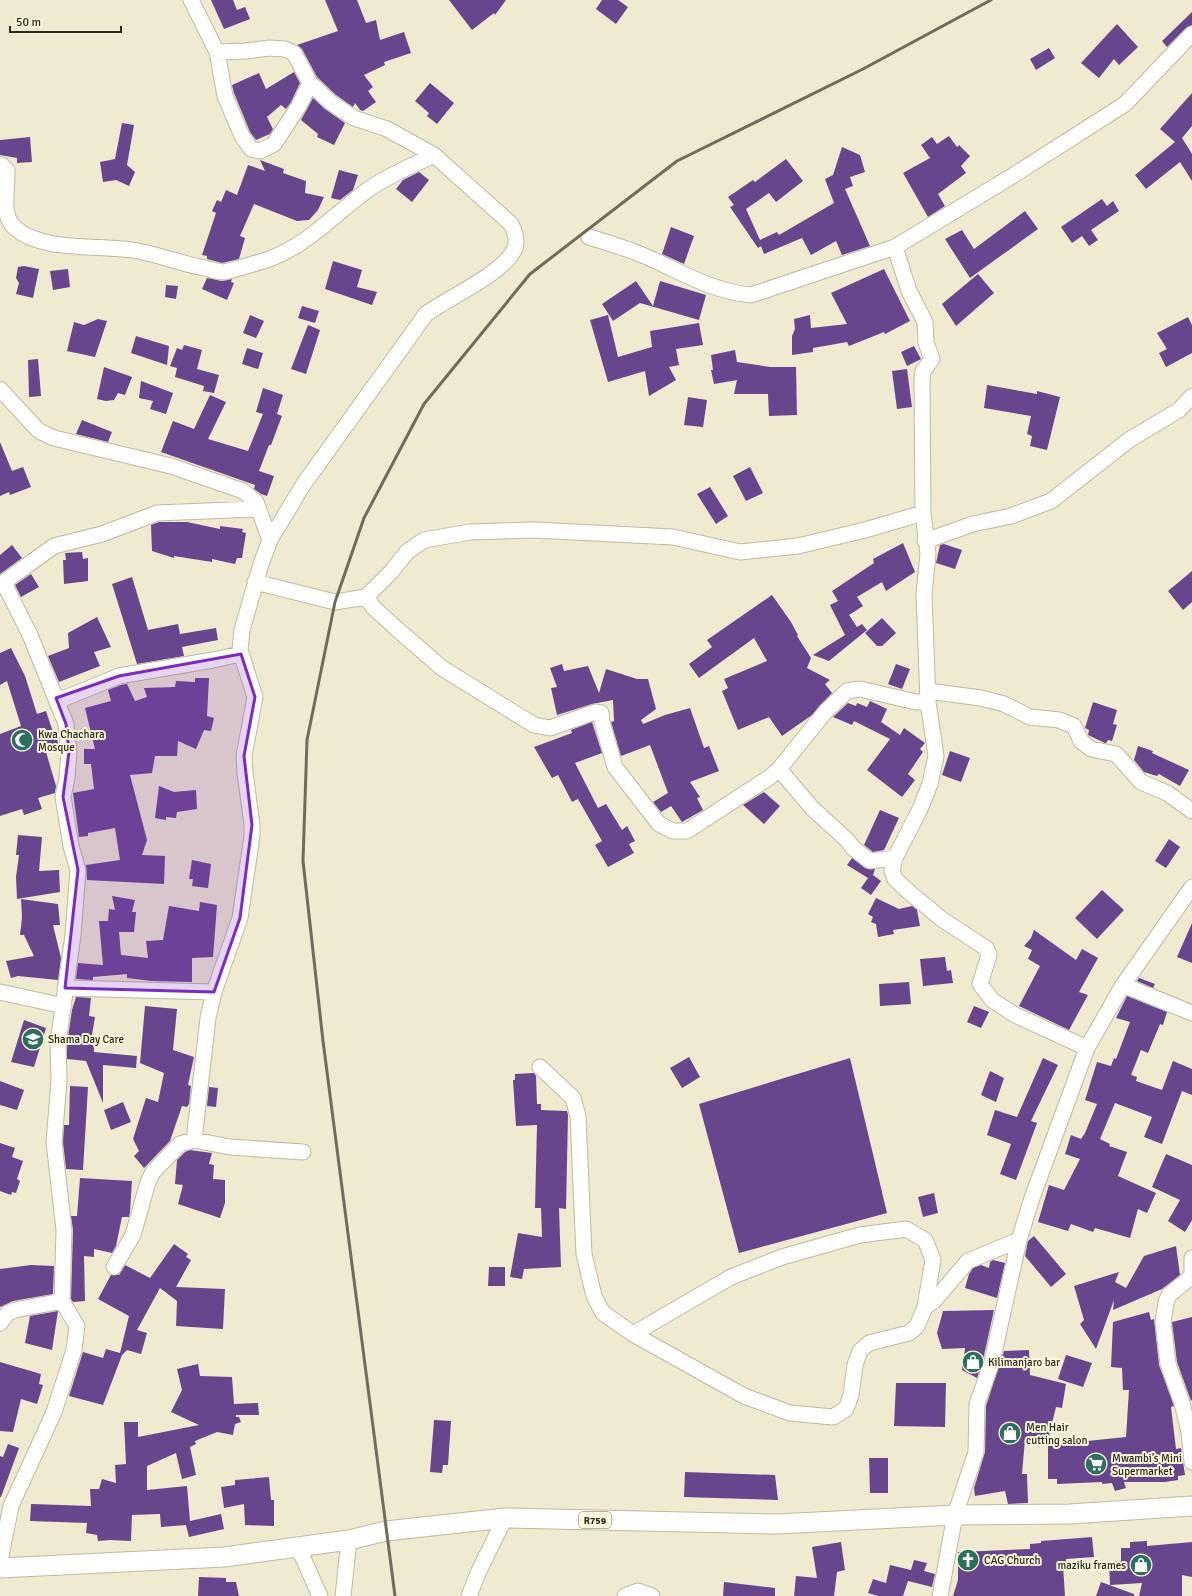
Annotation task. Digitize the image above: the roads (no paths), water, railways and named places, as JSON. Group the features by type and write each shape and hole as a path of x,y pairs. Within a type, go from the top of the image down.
{"main road":[{"name":"R759","path":"0,1568 224,1557 349,1540 386,1531 504,1518 777,1524 955,1515 1070,1514 1192,1506"}],"street":[{"path":"191,0 217,52 225,96 242,136 251,149 260,151 274,144 299,106 310,83"},
{"path":"589,237 645,256 716,287 739,294 751,295 895,247 1125,104 1192,34"},
{"path":"194,1140 208,1018 214,992 240,918 252,830 244,756 255,697 241,654 242,630 255,582 270,540 303,486 426,314 500,266 510,258 516,246 516,234 511,224 434,155 387,129 354,118 330,102 310,83 294,54 285,48 217,52"},
{"path":"0,164 7,170 6,212 8,219 14,228 28,235 41,241 60,246 87,246 138,251 179,263 223,272 270,259 297,246 322,228 366,191 434,155"},
{"path":"895,247 909,291 925,322 926,343 932,359 923,370 922,380 923,513 925,541 928,554 924,594 928,697 936,756 930,784 895,858 892,870 895,879 943,920 986,948 989,955 980,984 992,1000 1015,1016 1087,1048"},
{"path":"0,389 39,431 54,438 171,466 209,478 249,495 256,502 270,540"},
{"path":"925,541 973,524 1011,516 1051,501 1130,440 1179,410 1192,396"},
{"path":"0,1561 11,1506 54,1412 74,1350 77,1326 62,1301 64,1230 54,1142 59,1081 58,1043 73,935 78,870 70,846 63,803 69,752 66,724 30,635 2,584 54,546 102,534 157,513 258,509"},
{"path":"255,582 335,602 366,597 391,572 407,552 424,540 470,532 534,530 673,537 740,552 798,546 865,530 923,513"},
{"path":"366,597 374,608 442,668 534,725 550,728 596,712 601,713 614,766 659,824 673,831 687,831 761,784 779,769 810,730 843,694 847,691 860,689 910,701 928,697 981,698 1004,704 1030,717 1059,720 1074,726 1082,740 1091,749 1116,754 1141,782 1167,793 1192,811"},
{"path":"56,698 65,698 119,676 241,654"},
{"path":"779,769 812,808 847,840 853,848 870,861 895,858"},
{"path":"940,1596 955,1515 976,1452 977,1404 992,1362 1019,1240 1032,1198 1087,1048 1123,986 1192,887"},
{"path":"1123,986 1192,1014"},
{"path":"65,988 214,992"},
{"path":"0,992 64,1006"},
{"path":"540,1067 573,1098 578,1116 584,1254 594,1296 603,1313 633,1334 744,1396 790,1413 833,1417 846,1409 851,1395 855,1365 860,1351 869,1343 909,1333 917,1326 925,1307 933,1260 925,1240 906,1229 860,1235 782,1257 731,1277 633,1334"},
{"path":"114,1267 133,1235 148,1182 153,1172 174,1148 185,1141 194,1140 230,1146 303,1152"},
{"path":"925,1307 934,1301 968,1261 1019,1240"},
{"path":"1192,1258 1192,1272"},
{"path":"1192,1276 1169,1295 1166,1302 1163,1322 1168,1364 1184,1410 1192,1462"},
{"path":"0,1323 8,1313 15,1310 62,1301"},
{"path":"469,1596 478,1573 504,1518"},
{"path":"343,1596 349,1540"},
{"path":"298,1547 320,1596"},
{"path":"625,1596 638,1591 652,1596"}],"railway":[{"path":"395,1596 323,1041 303,861 307,740 335,602 364,518 424,404 530,274 677,161 863,69 991,0"}],"place":[{"name":"Kwa Chachara Mosque","path":"22,740"},
{"name":"Shama Day Care","path":"33,1039"},
{"name":"Kilimanjaro bar","path":"973,1362"},
{"name":"Men Hair cutting salon","path":"1010,1433"},
{"name":"Mwambi’s Mini Supermarket","path":"1096,1464"},
{"name":"CAG Church","path":"968,1560"},
{"name":"maziku frames","path":"1141,1565"}]}
